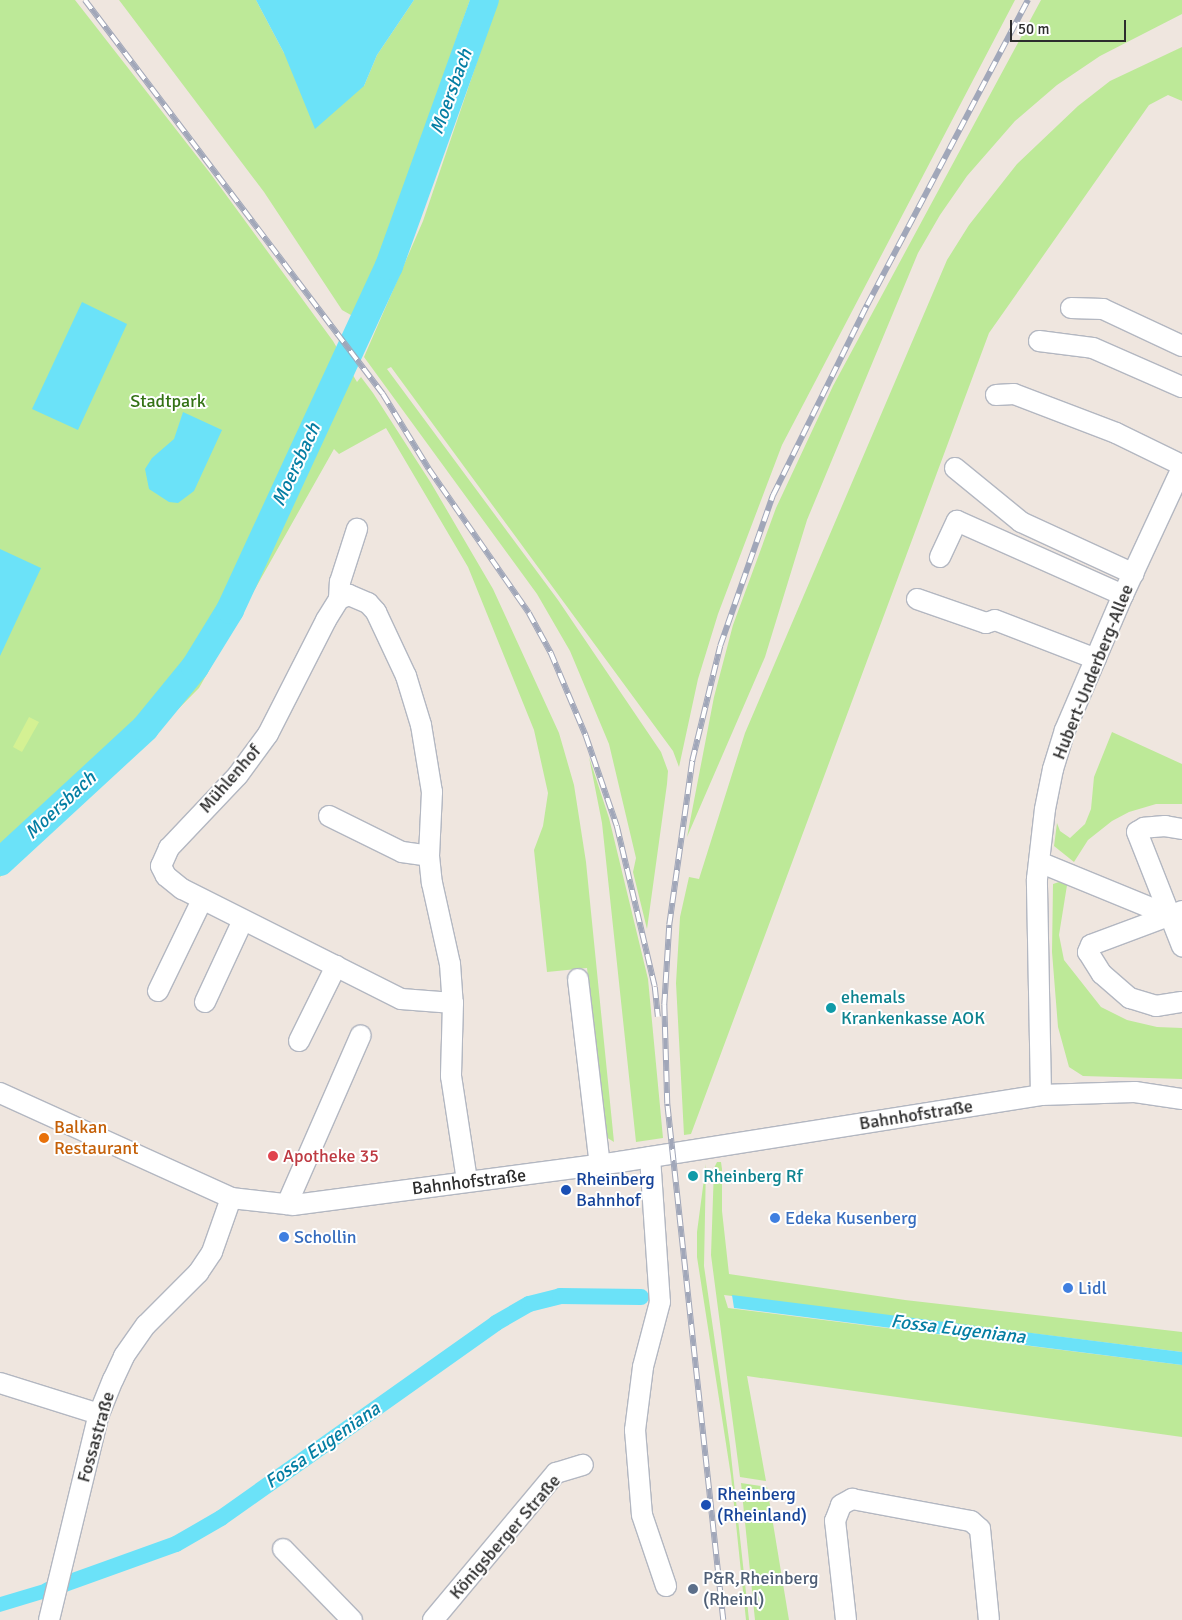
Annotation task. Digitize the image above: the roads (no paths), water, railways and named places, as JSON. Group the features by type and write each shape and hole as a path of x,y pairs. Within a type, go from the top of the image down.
{"street":[{"path":"1071,308 1104,309 1182,346"},
{"path":"1039,341 1092,348 1182,387"},
{"path":"996,395 1014,394 1116,433 1182,466"},
{"name":"Hubert-Underberg-Allee","path":"1041,1095 1037,952 1039,862 1053,769 1066,730 1123,595 1182,466"},
{"path":"955,468 1021,522 1134,574"},
{"path":"940,557 957,521 1123,595"},
{"name":"Mühlenhof","path":"357,529 340,582 339,599 268,734 238,775 193,821 164,857 161,866 166,876 182,890 401,1000 453,1003"},
{"path":"339,599 349,595 359,598 376,612 406,676 428,760 432,792 429,856 450,964 453,1003 451,1076 468,1181"},
{"path":"917,598 986,623 995,620 1096,659"},
{"path":"329,816 402,852 429,856"},
{"path":"1182,829 1165,826 1144,828 1137,832 1178,915 1182,946"},
{"path":"1039,862 1178,915"},
{"path":"158,991 202,900"},
{"path":"1178,915 1091,945 1088,952 1102,974 1130,998 1156,1006 1182,1002"},
{"path":"204,1002 243,920"},
{"path":"299,1040 336,966"},
{"path":"578,979 600,1165"},
{"path":"287,1204 361,1035"},
{"name":"Bahnhofstraße","path":"0,1093 231,1198 287,1204 600,1165 1041,1095 1135,1092 1182,1099"},
{"path":"650,1157 660,1302 642,1368 635,1430 642,1515 666,1586"},
{"name":"Fossastraße","path":"49,1620 99,1414 130,1348 146,1325 198,1273 212,1252 231,1198"},
{"path":"0,1384 99,1414"},
{"name":"Königsberger Straße","path":"433,1620 556,1473 583,1466"},
{"path":"846,1620 836,1521 841,1505 852,1499 971,1521 980,1529 989,1620"},
{"path":"283,1549 352,1620"}],"water":[{"path":"256,0 414,0 377,55 364,86 315,129 284,53"},
{"path":"82,302 127,324 78,430 32,409"},
{"path":"183,412 222,430 194,491 178,503 169,502 149,489 145,469 152,458 174,439"},
{"path":"0,549 41,568 0,656"},
{"path":"732,1295 1182,1352 1182,1365 734,1308"},
{"path":"47,1583 43,1599 0,1612 0,1597"}],"waterway":[{"name":"Moersbach","path":"0,862 145,728 195,667 230,610 389,266 485,0"},
{"name":"Fossa Eugeniana","path":"48,1590 176,1544 221,1518 496,1323 529,1304 560,1296 641,1297"}],"railway":[{"path":"85,0 383,394 429,469 529,613 551,653 586,736 617,826 655,987 658,1017"},
{"path":"723,1620 667,1104 664,1005 669,925 692,761 720,646 773,495 867,305 1028,0"}],"place":[{"name":"ehemals Krankenkasse AOK","path":"831,1008"},
{"name":"Balkan Restaurant","path":"44,1138"},
{"name":"Apotheke 35","path":"273,1156"},
{"name":"Rheinberg Rf","path":"693,1176"},
{"name":"Rheinberg Bahnhof","path":"566,1190"},
{"name":"Edeka Kusenberg","path":"775,1218"},
{"name":"Schollin","path":"284,1237"},
{"name":"Lidl","path":"1068,1288"},
{"name":"Rheinberg (Rheinland)","path":"706,1505"},
{"name":"P&R,Rheinberg (Rheinl)","path":"693,1589"}],"park label":[{"name":"Stadtpark","path":"168,401"}]}
